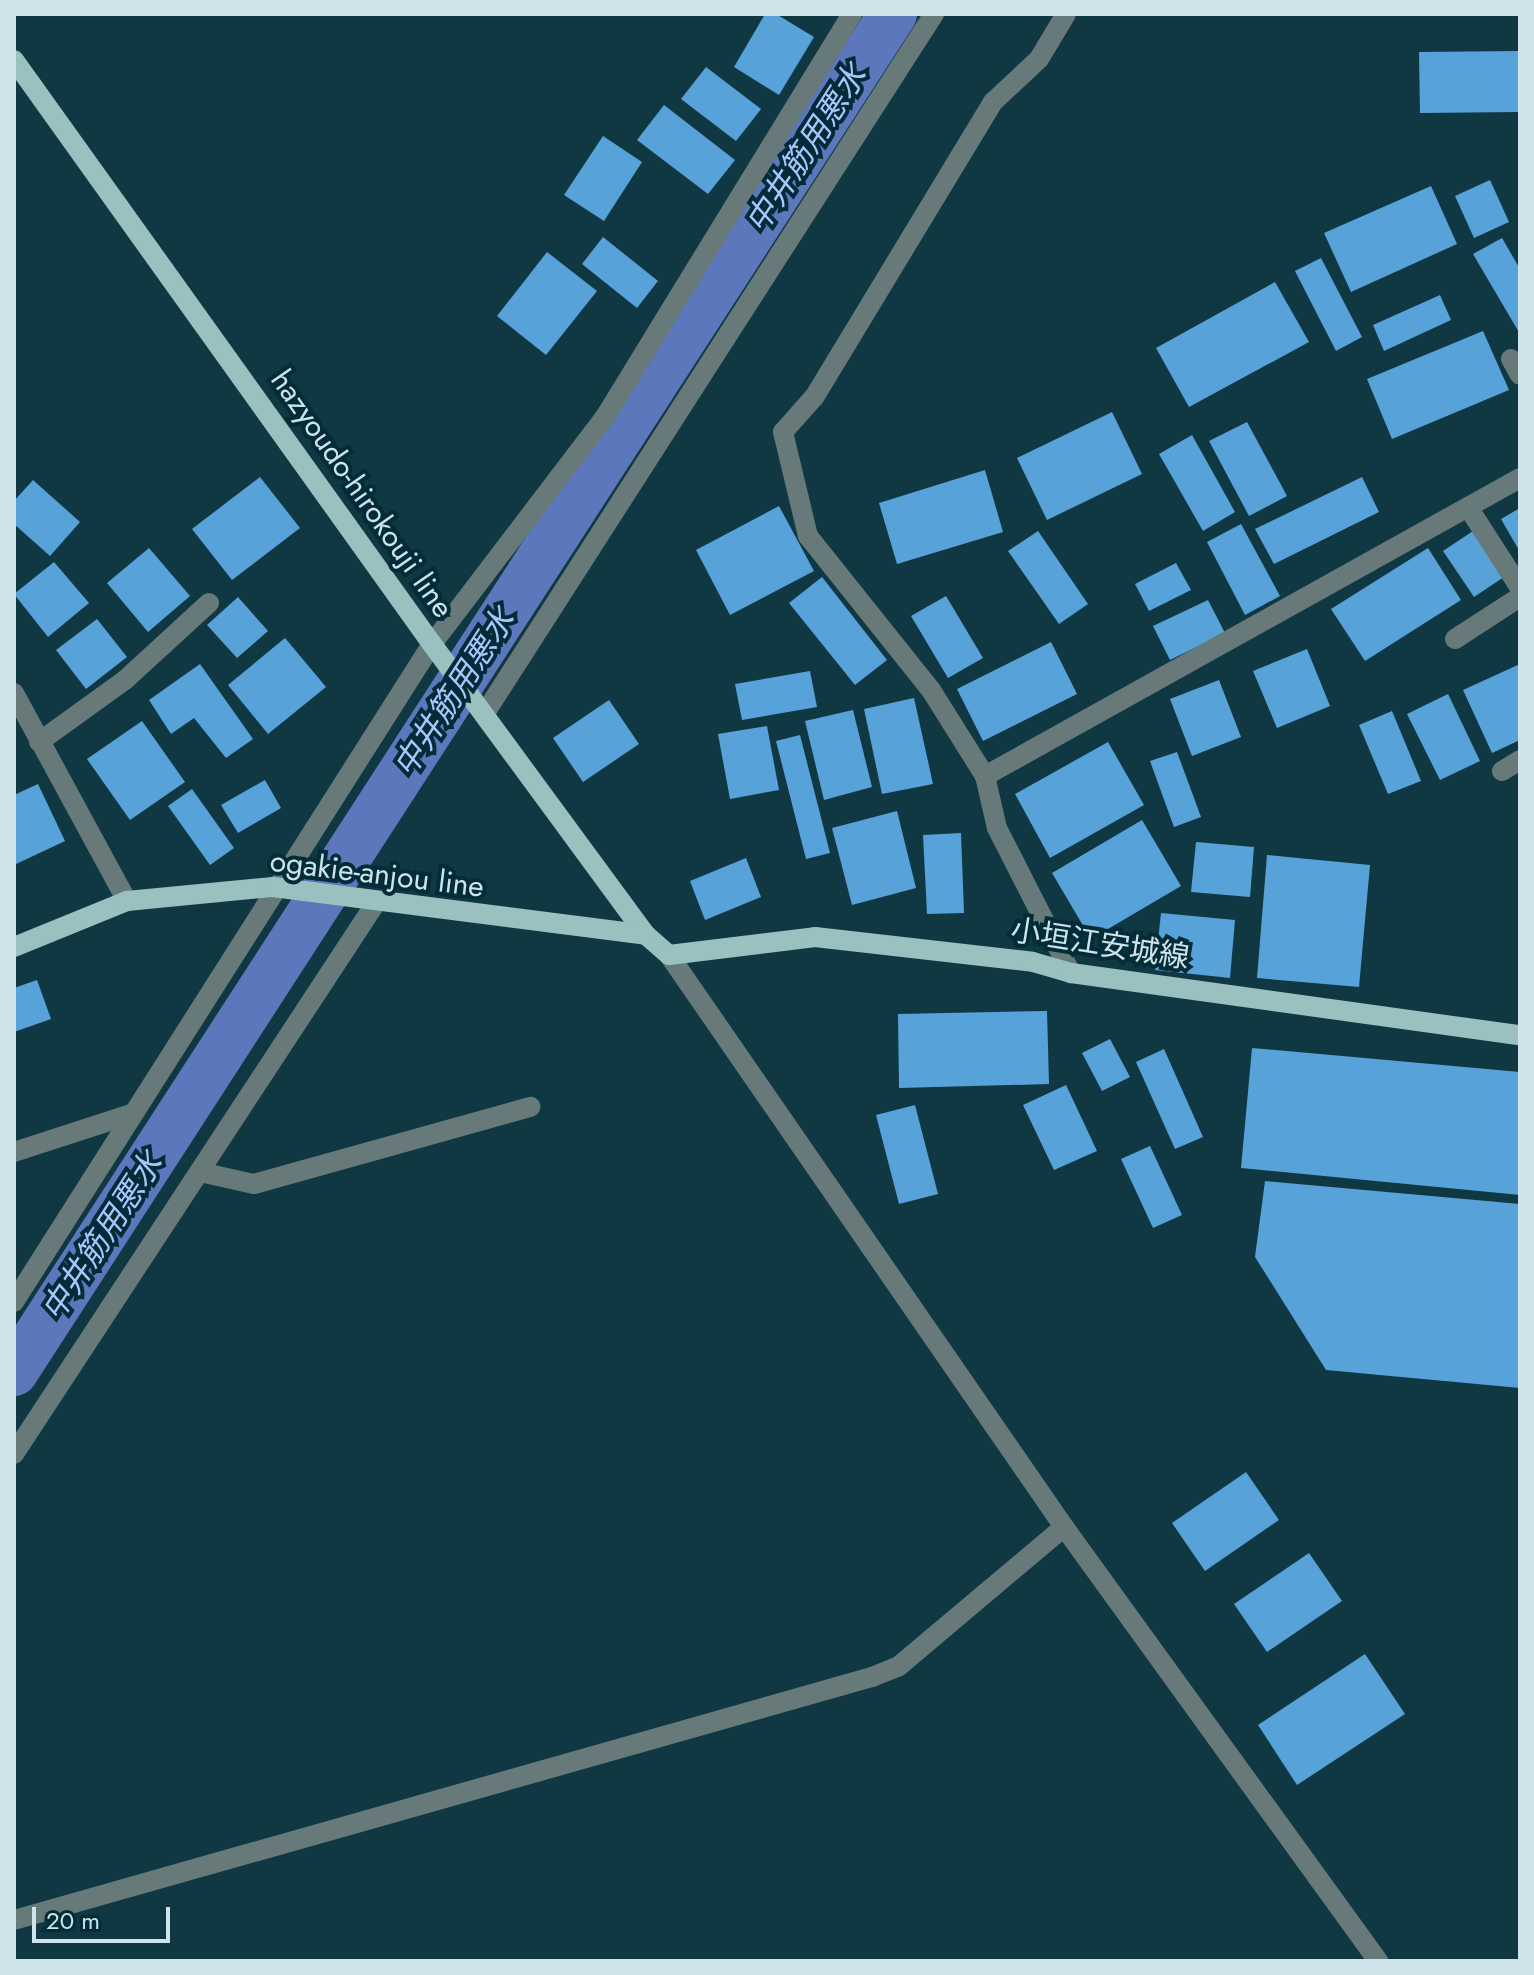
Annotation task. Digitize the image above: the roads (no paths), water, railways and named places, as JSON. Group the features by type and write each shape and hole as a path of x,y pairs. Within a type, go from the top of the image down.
{"main road":[{"name":"hazyoudo-hirokouji line","path":"14,60 432,644 453,668 646,935 669,955"},
{"name":"ogakie-anjou line","path":"14,947 127,901 273,887 346,895 375,904 646,935"},
{"name":"小垣江安城線","path":"669,955 815,937 1033,962 1071,973 1520,1035"}],"street":[{"path":"14,1302 273,887 432,644 605,417 852,14"},
{"path":"480,705 934,14"},
{"path":"1066,14 1039,59 993,102 815,396 783,432 808,536 931,690 985,776 997,828 1071,973"},
{"path":"985,776 1520,478"},
{"path":"1468,507 1520,588"},
{"path":"1455,639 1520,597"},
{"path":"39,742 125,680 209,603"},
{"path":"14,693 127,901"},
{"path":"14,1454 375,904"},
{"path":"669,955 1064,1527 1378,1961"},
{"path":"200,1172 254,1184 530,1107"},
{"path":"14,1152 131,1114"},
{"path":"14,1920 872,1677 899,1666 1064,1527"}],"waterway":[{"name":"中井筋用悪水","path":"14,1372 893,14"}]}
